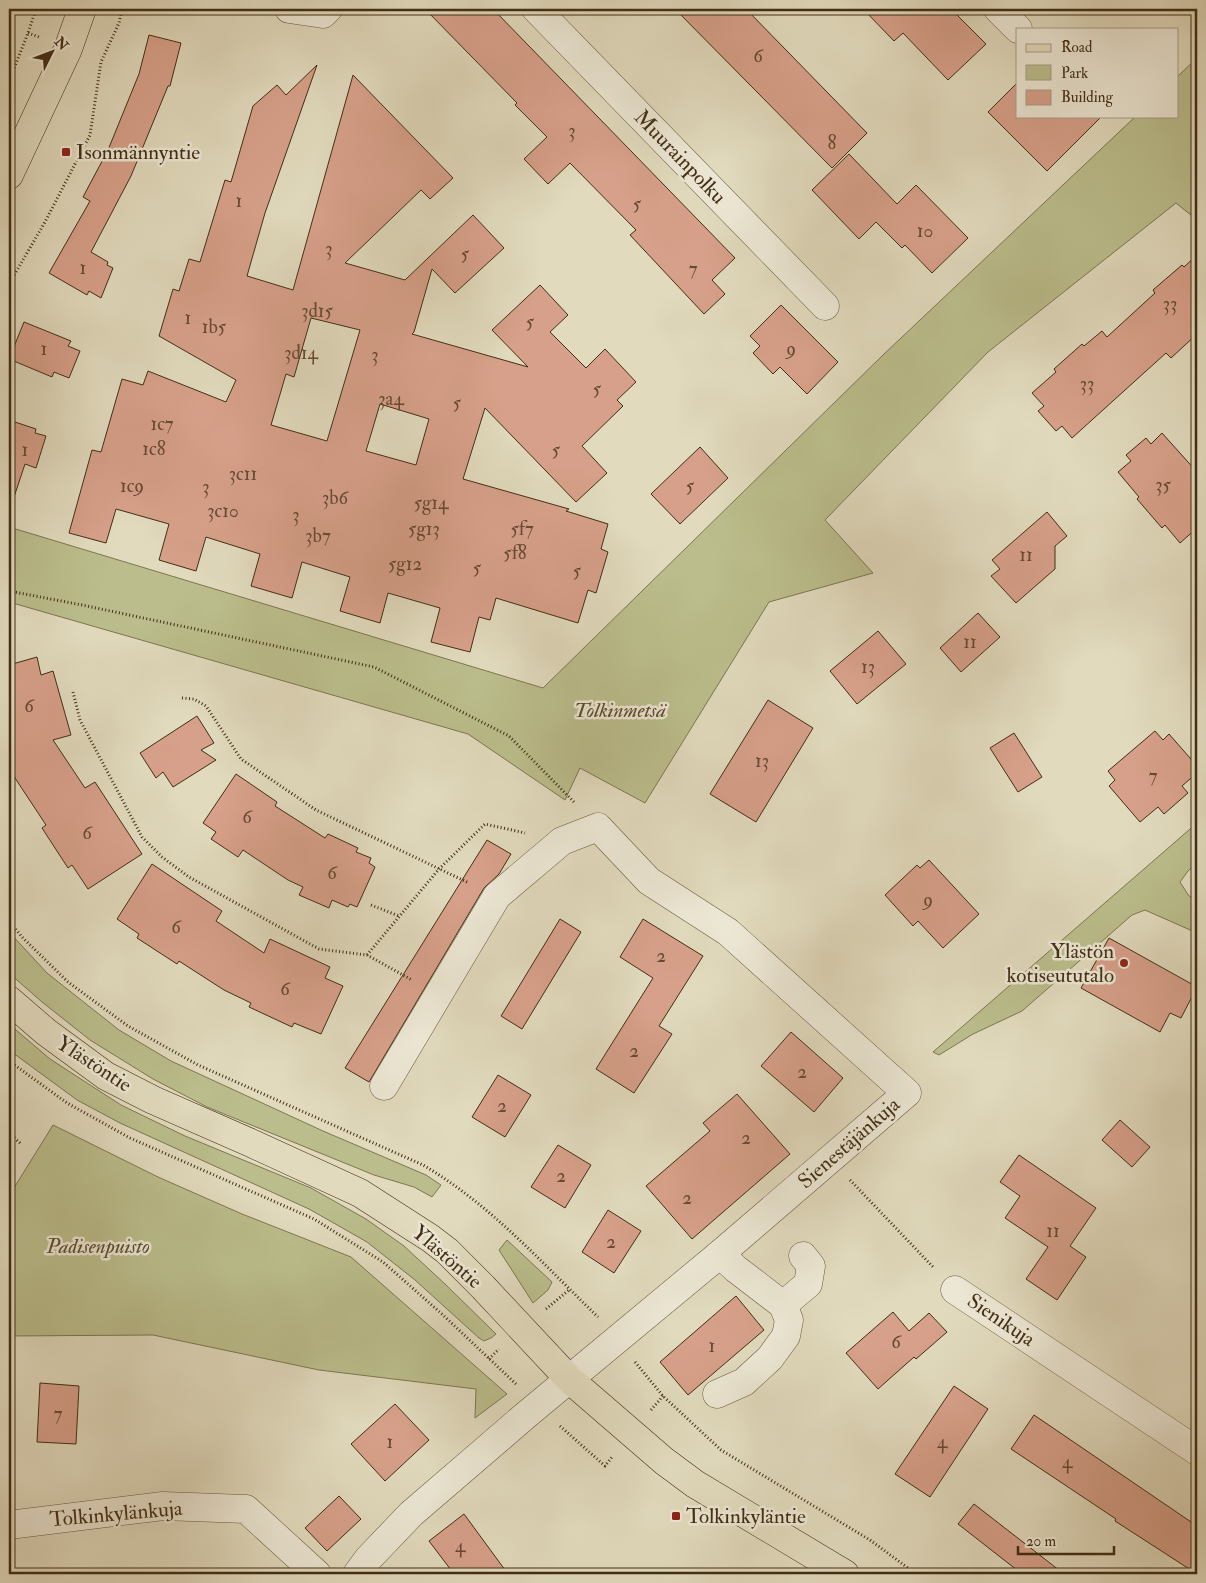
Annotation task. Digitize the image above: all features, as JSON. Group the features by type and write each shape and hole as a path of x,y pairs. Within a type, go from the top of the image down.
{"main road":[{"path":"9,175 68,49 82,9"},
{"name":"Ylästöntie","path":"9,1000 46,1032 106,1076 153,1100 360,1193 424,1233 447,1252 483,1287 569,1380 657,1455 695,1484 845,1574"}],"street":[{"path":"289,9 323,14 328,9"},
{"name":"Muurainpolku","path":"536,9 825,306"},
{"path":"998,9 1017,28"},
{"path":"384,1086 497,896 562,840 598,827"},
{"name":"Sienestäjänkuja","path":"569,1380 720,1254 907,1093 728,932 649,881 598,827"},
{"path":"717,1394 744,1382 770,1358 786,1336 790,1320 783,1305 736,1269 720,1254"},
{"path":"783,1305 808,1284 811,1266 803,1256"},
{"name":"Sienikuja","path":"956,1290 1197,1451"},
{"path":"357,1574 368,1559 410,1514 569,1380"},
{"name":"Tolkinkylänkuja","path":"9,1525 163,1506 246,1509 317,1574"}],"path":[{"path":"9,81 36,9"},
{"path":"9,284 45,222 90,135 102,62 119,23 122,9"},
{"path":"9,592 91,607 374,667 509,736 598,827"},
{"path":"73,692 80,720 142,838 162,858 189,877 319,949 367,956 439,995"},
{"path":"182,698 194,699 206,706 241,759 316,810 497,896"},
{"path":"367,956 439,869 485,824 562,840"},
{"path":"371,905 399,916"},
{"path":"9,1061 67,1104 130,1138 314,1219 383,1262 443,1315 538,1406 605,1466"},
{"path":"9,1133 21,1144"},
{"name":"Sienikuja","path":"831,1158 956,1290"}],"green space":[{"name":"Tolkinmetsä","path":"1197,58 1197,220 1176,203 988,352 825,520 873,573 769,602 645,803 580,768 565,800 468,734 9,602 9,527 543,688 883,355 1134,118 1178,118 1178,76"},
{"path":"1197,823 1197,863 1180,882 1189,896 1197,900 1197,933 1145,910 1132,915 1022,1011 973,1034 939,1055 933,1052"},
{"path":"9,932 47,973 119,1030 171,1061 323,1131 426,1175 441,1185 432,1197 414,1187 374,1175 207,1107 153,1079 90,1040 9,973"},
{"path":"9,1024 50,1059 121,1105 185,1136 311,1188 366,1219 404,1246 496,1334 484,1341 479,1338 415,1280 367,1242 309,1209 120,1123 77,1100 9,1050"},
{"name":"Padisenpuisto","path":"53,1125 158,1177 242,1214 351,1257 507,1394 475,1418 476,1389 319,1370 153,1335 9,1336 9,1196"},
{"path":"507,1240 552,1282 548,1290 533,1303 499,1250"}],"building":[{"path":"425,9 493,9 735,258 712,280 725,294 704,314 630,235 636,230 570,163 548,184 524,159 547,137 515,105 517,103"},
{"path":"675,9 746,9 867,133 832,168"},
{"path":"863,9 951,9 986,44 948,80 903,33 894,41"},
{"path":"149,35 181,43 170,86 168,86 131,176 91,252 108,262 107,265 113,268 101,298 89,291 87,295 49,273 90,201 83,197 108,150 139,74"},
{"path":"317,65 265,213 247,276 293,290 353,75 453,178 430,199 421,190 345,263 405,280 473,215 504,248 455,293 432,269 412,334 528,367 492,330 540,285 568,315 550,332 586,368 605,349 636,382 617,400 623,406 582,446 607,473 576,502 485,408 463,479 569,509 566,511 608,524 601,549 608,552 596,593 588,590 578,623 496,598 490,620 479,617 470,652 431,642 440,608 388,593 380,623 340,611 350,577 302,562 292,598 251,586 260,554 206,537 196,571 159,560 169,524 116,509 106,543 69,533 92,450 101,452 122,379 143,385 148,371 226,402 236,380 159,336 173,289 179,291 189,259 200,262 225,180 231,182 253,106 277,85 286,95","holes":["311,318 360,330 327,441 271,425 286,374 294,377","380,404 429,419 416,465 366,451"]},
{"path":"1016,84 1016,118 1100,118 1047,171 988,112"},
{"path":"849,154 897,204 916,185 968,238 932,273 905,245 902,248 876,222 859,239 812,190"},
{"path":"1197,255 1197,334 1171,358 1166,353 1072,438 1062,426 1056,431 1038,411 1044,406 1032,393 1056,372 1054,369 1082,344 1084,346 1102,331 1107,337 1155,293 1153,290 1182,265 1184,267"},
{"path":"781,305 838,362 807,394 780,367 773,374 753,353 760,346 750,336"},
{"path":"24,322 71,341 68,346 80,351 69,378 54,372 52,377 9,359"},
{"path":"9,420 36,429 35,433 46,436 36,468 25,464 14,497 9,496"},
{"path":"1162,433 1197,472 1197,528 1180,543 1165,525 1162,528 1137,499 1139,497 1118,472 1131,461 1126,455 1146,438 1151,444"},
{"path":"700,447 728,478 680,524 651,494"},
{"path":"1047,512 1067,536 1055,546 1055,569 1016,603 991,576 1000,569 992,560"},
{"path":"978,613 1000,637 961,672 940,648"},
{"path":"878,631 906,664 857,704 830,671"},
{"path":"37,657 41,675 53,671 71,735 53,740 85,788 95,782 142,854 88,889 72,865 68,868 42,828 46,825 15,778 9,756 9,665"},
{"path":"768,700 813,728 756,822 710,794"},
{"path":"197,716 214,743 201,750 216,760 173,787 163,772 156,778 140,753"},
{"path":"1155,731 1163,740 1169,734 1197,766 1197,773 1182,786 1188,793 1164,814 1158,807 1140,822 1109,786 1115,780 1108,771"},
{"path":"1014,733 1042,777 1018,792 990,748"},
{"path":"236,774 277,802 275,806 325,838 328,834 358,848 356,852 371,858 369,863 375,867 357,907 350,904 348,907 332,900 329,908 299,895 303,887 288,880 243,850 238,857 211,839 216,832 203,823"},
{"path":"487,840 511,854 499,874 484,888 369,1082 345,1068"},
{"path":"929,860 979,914 943,948 918,921 913,926 885,895 917,865 920,868"},
{"path":"152,864 222,911 216,921 264,953 270,939 330,967 325,978 343,986 321,1034 294,1023 292,1027 249,1007 251,1003 224,990 179,961 177,964 137,938 139,934 117,919"},
{"path":"560,919 581,932 522,1029 501,1016"},
{"path":"643,919 703,956 659,1026 672,1034 634,1093 596,1069 653,978 620,957"},
{"name":"Ylästön kotiseututalo","path":"1109,938 1197,987 1181,1018 1170,1013 1160,1032 1081,988"},
{"path":"791,1032 843,1078 814,1112 761,1066"},
{"path":"498,1075 531,1095 505,1137 472,1117"},
{"path":"737,1094 790,1154 692,1239 646,1186 710,1131 703,1123"},
{"path":"1120,1120 1150,1147 1132,1167 1102,1140"},
{"path":"558,1145 591,1165 565,1208 531,1187"},
{"path":"1019,1155 1096,1208 1070,1246 1086,1257 1057,1300 1026,1279 1048,1247 1005,1218 1020,1196 1000,1182"},
{"path":"608,1210 641,1231 614,1273 582,1252"},
{"path":"736,1296 764,1330 688,1395 660,1362"},
{"path":"893,1312 909,1331 929,1313 947,1332 916,1359 914,1357 878,1389 846,1353"},
{"path":"40,1383 79,1386 76,1444 37,1442"},
{"path":"954,1386 988,1409 930,1497 895,1474"},
{"path":"395,1404 429,1440 385,1481 351,1444"},
{"path":"1034,1415 1197,1526 1197,1574 1115,1521 1116,1519 1011,1449"},
{"path":"339,1496 361,1519 327,1551 305,1528"},
{"path":"974,1504 1064,1574 1022,1574 958,1524"},
{"path":"464,1514 508,1574 454,1574 429,1541"}],"place":[{"name":"Isonmännyntie","path":"66,152"},
{"name":"Ylästön kotiseututalo","path":"1124,963"},
{"name":"Tolkinkyläntie","path":"676,1516"}]}
